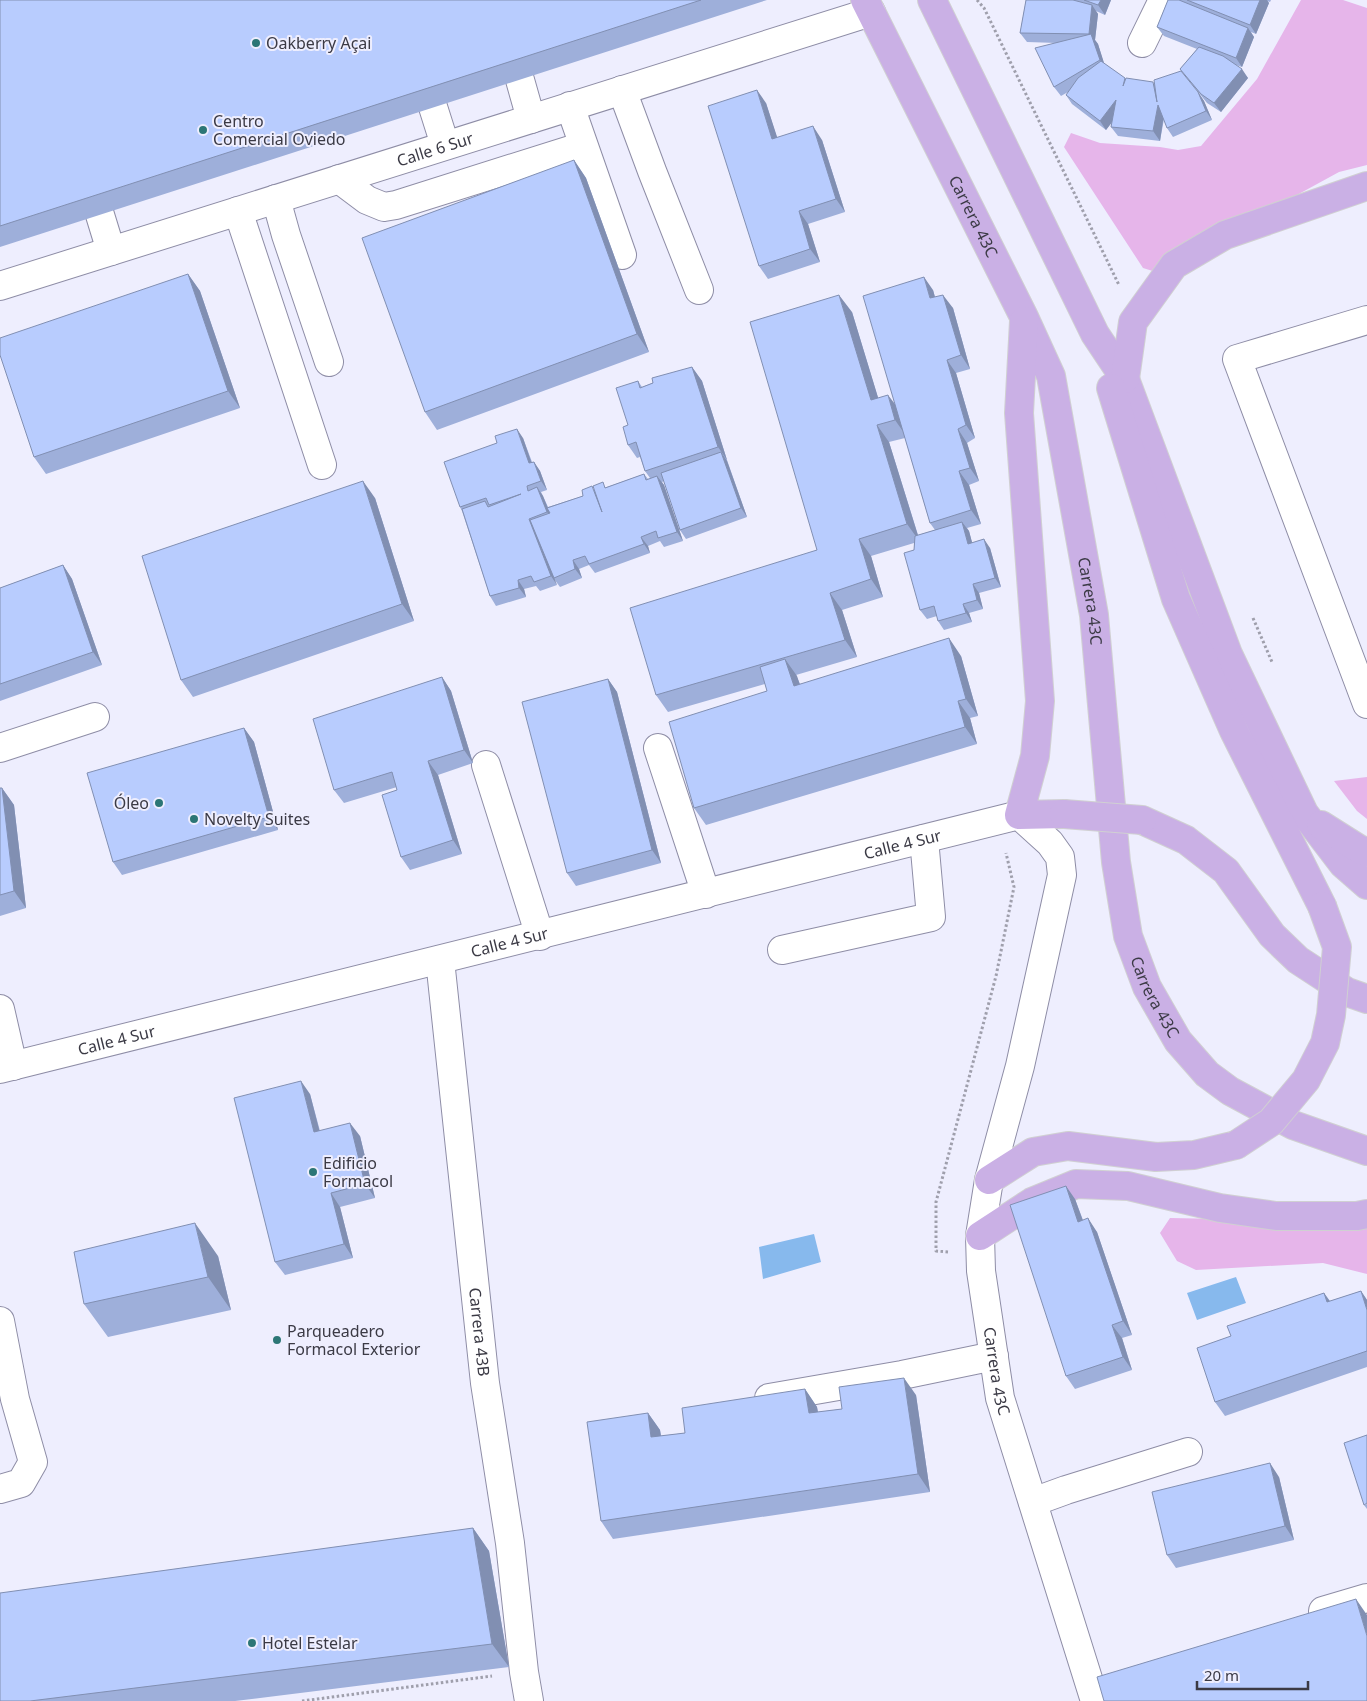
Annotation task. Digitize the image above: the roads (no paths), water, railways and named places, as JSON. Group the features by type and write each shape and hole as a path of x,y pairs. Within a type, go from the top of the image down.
{"main road":[{"path":"932,0 1095,334 1125,379 1228,654 1304,813 1343,864 1367,885"},
{"name":"Carrera 43C","path":"868,6 1024,317 1050,376 1094,614 1116,862 1128,936 1147,987 1178,1041 1207,1074 1230,1092 1292,1125 1367,1151"},
{"path":"1125,379 1133,322 1174,264 1225,235 1367,186"},
{"path":"1024,317 1019,413 1040,701 1035,756 1019,815 1064,814 1142,820 1186,840 1226,871 1272,935 1298,960 1347,992 1367,999"},
{"path":"989,1180 1033,1152 1068,1146 1156,1157 1194,1155 1236,1145 1271,1122 1306,1080 1325,1043 1331,1015 1337,947 1322,906 1234,731 1176,599 1133,464 1095,334"},
{"path":"1304,813 1359,849 1367,852"},
{"path":"980,1236 1032,1202 1076,1184 1128,1186 1220,1208 1276,1216 1357,1216 1367,1214"}],"street":[{"path":"1142,43 1162,0"},
{"name":"Calle 6 Sur","path":"0,286 622,90 868,6"},
{"path":"520,80 531,118"},
{"path":"622,90 700,290"},
{"path":"570,106 574,182"},
{"path":"434,107 445,145"},
{"path":"339,179 367,200 384,207 396,205 573,149"},
{"path":"573,149 622,255"},
{"path":"276,199 286,236 329,362"},
{"path":"238,211 322,465"},
{"path":"100,215 111,251"},
{"path":"1367,320 1237,359 1367,704"},
{"path":"0,748 95,717"},
{"path":"658,748 706,894"},
{"path":"486,765 540,936"},
{"name":"Calle 4 Sur","path":"7,1068 1019,815"},
{"name":"Carrera 43C","path":"1019,815 1050,843 1060,857 1062,875 1020,1066 989,1180 980,1236 981,1271 1000,1398 1092,1693"},
{"path":"782,950 931,917 924,839"},
{"name":"Carrera 43B","path":"440,960 485,1383 510,1542 524,1672 529,1701"},
{"path":"0,1010 7,1068"},
{"path":"0,1321 15,1400 38,1461 21,1482 0,1489"},
{"path":"745,1403 902,1375 994,1356"},
{"path":"1033,1502 1188,1452"},
{"path":"1302,1618 1367,1598"},
{"path":"1092,1693 1118,1676"}],"water":[{"path":"814,1234 821,1262 763,1279 759,1247"},
{"path":"1236,1277 1246,1303 1197,1320 1187,1293"}],"place":[{"name":"Oakberry Açai","path":"256,43"},
{"name":"Centro Comercial Oviedo","path":"203,130"},
{"name":"Óleo","path":"159,803"},
{"name":"Novelty Suites","path":"194,819"},
{"name":"Edificio Formacol","path":"313,1172"},
{"name":"Parqueadero Formacol Exterior","path":"277,1340"},
{"name":"Hotel Estelar","path":"252,1643"}]}
